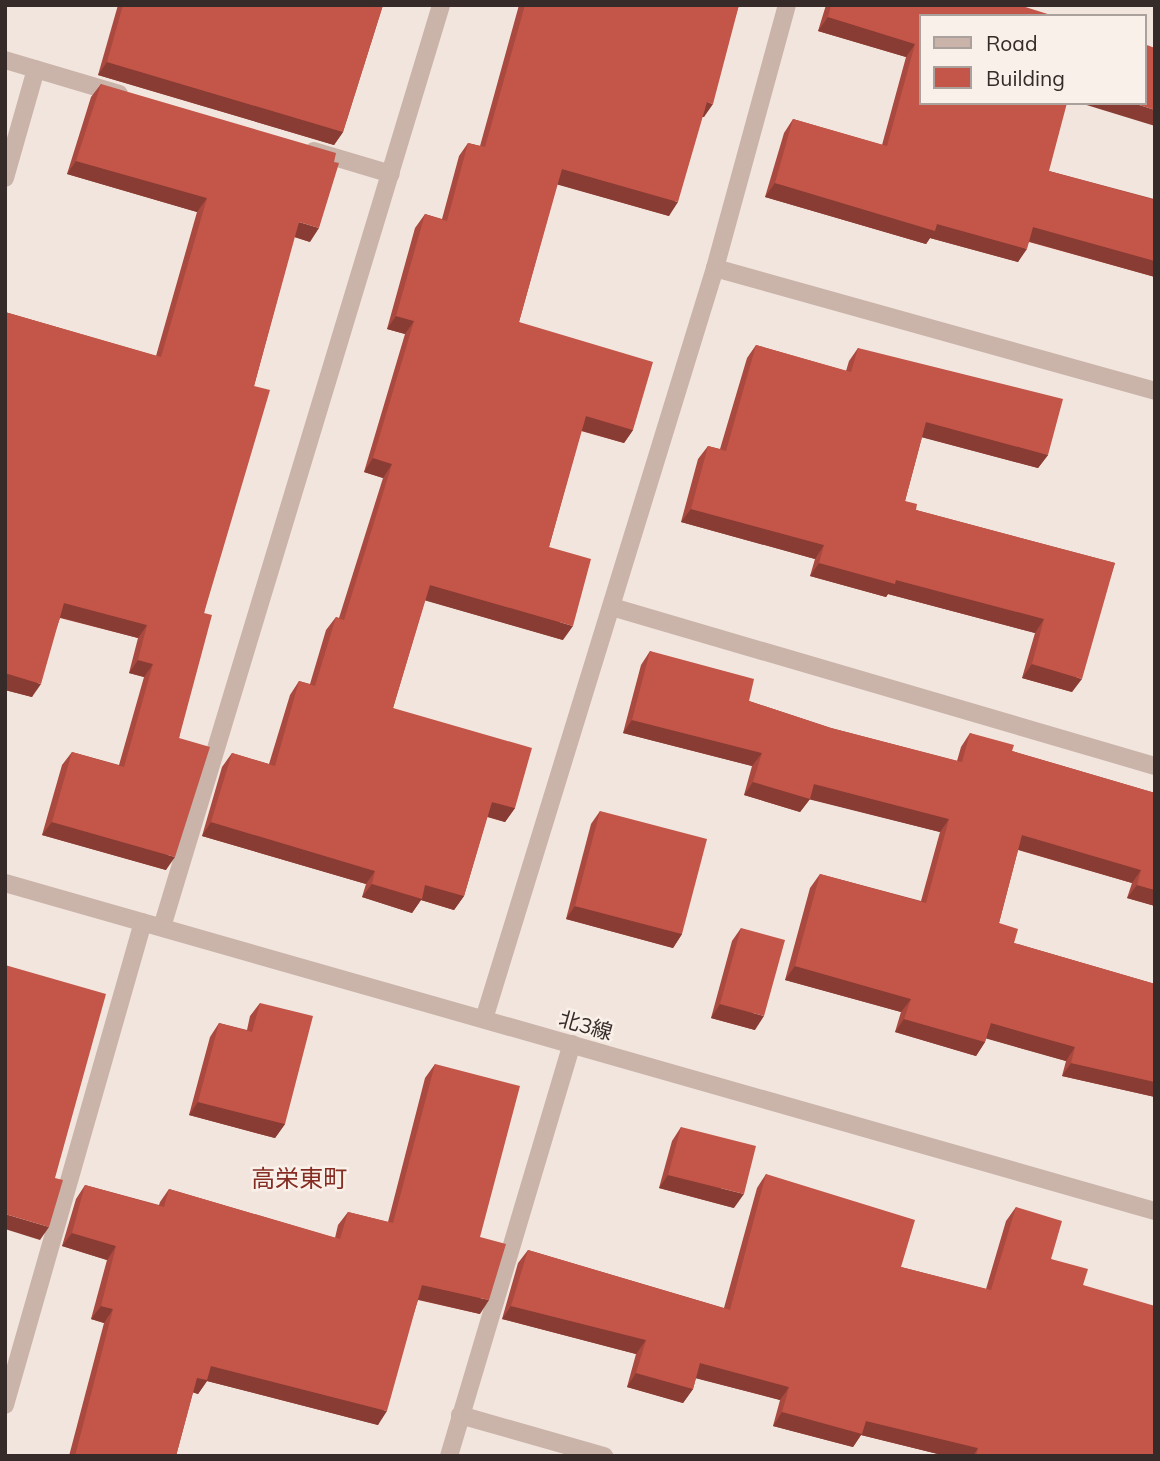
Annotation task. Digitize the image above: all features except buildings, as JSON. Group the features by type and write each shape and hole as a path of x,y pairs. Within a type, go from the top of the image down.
{"street":[{"path":"162,927 441,5"},
{"path":"484,1019 715,268 787,5"},
{"path":"5,60 141,100"},
{"path":"5,178 36,69"},
{"path":"299,147 391,174"},
{"path":"715,268 1155,391"},
{"path":"612,607 1155,766"},
{"name":"北3線","path":"5,883 1155,1211"},
{"path":"5,1405 144,922"},
{"path":"449,1456 572,1044"},
{"path":"460,1415 604,1456"}],"district":[{"name":"高栄東町","path":"299,1179"}]}
